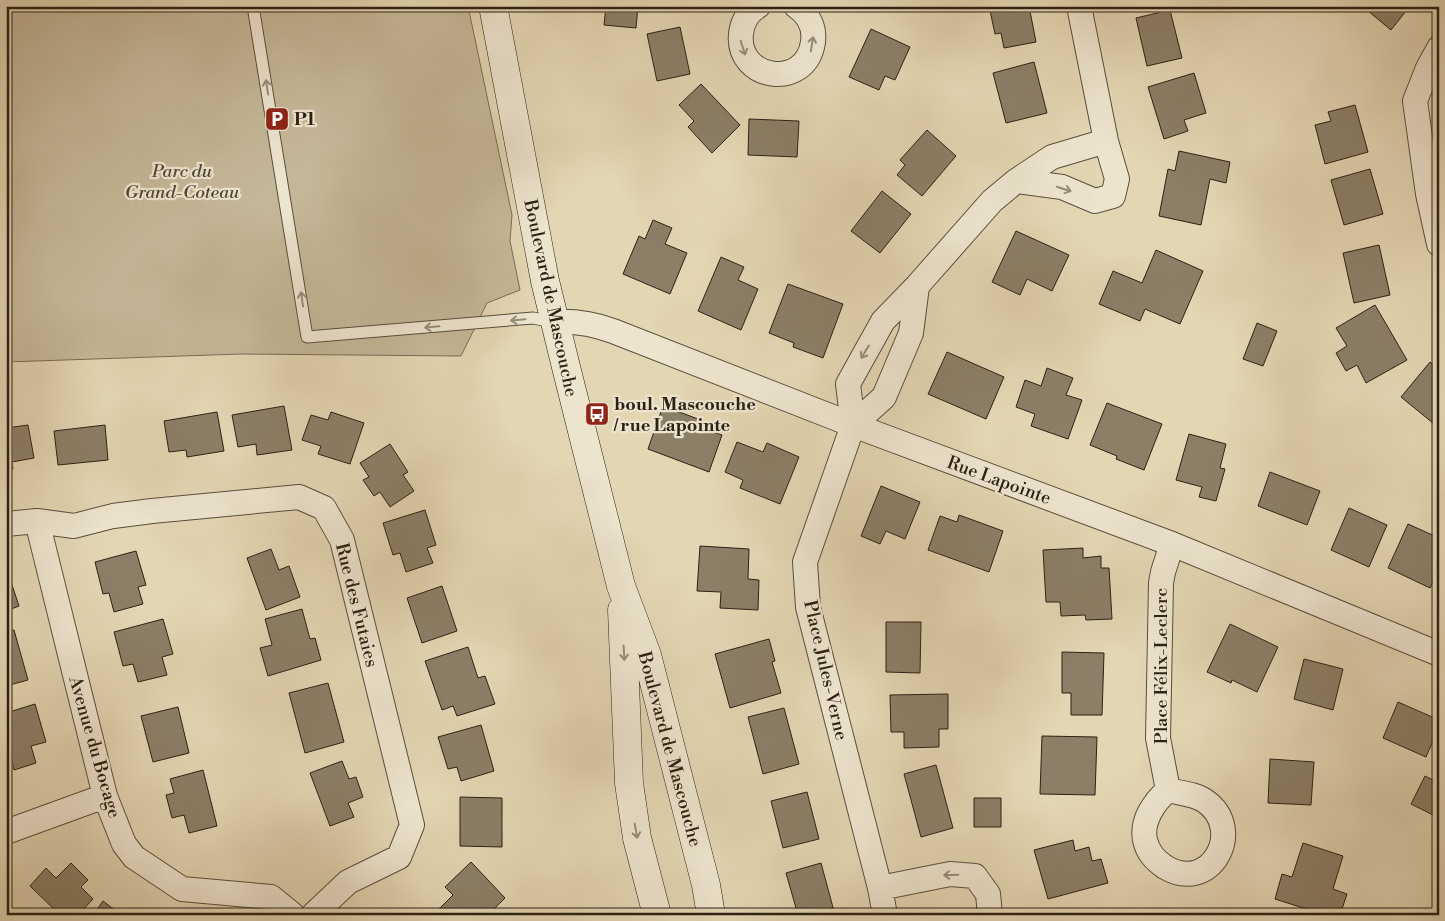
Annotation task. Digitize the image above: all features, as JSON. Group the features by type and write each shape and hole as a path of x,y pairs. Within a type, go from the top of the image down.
{"street":[{"name":"Boulevard de Mascouche","path":"493,6 545,281 621,586 647,655 706,886 711,915"},
{"path":"758,6 746,18 741,28 740,40 743,52 750,63 760,70 771,74 784,74 796,70 805,62 812,51 814,39 808,9"},
{"path":"1016,181 1062,187 1095,201 1113,196 1117,179 1106,141 1080,6"},
{"path":"1439,48 1428,68 1415,101 1428,194 1439,244"},
{"path":"853,425 848,384 883,321 917,286 992,201 1016,181 1052,157 1106,141"},
{"path":"853,425 884,397 910,332 917,286"},
{"name":"Rue Lapointe","path":"555,322 579,322 613,331 853,425 1172,544 1439,654"},
{"name":"Place Jules-Verne","path":"853,425 805,562 808,607 880,888 885,915"},
{"name":"Rue des Futaies","path":"37,521 74,526 113,516 299,497 324,508 342,540 412,825 399,856 348,882 313,915"},
{"path":"6,524 37,521"},
{"name":"Avenue du Bocage","path":"37,521 105,796 124,844 134,857 182,889 271,898 293,915"},
{"name":"Place Félix-Leclerc","path":"1168,790 1158,738 1161,584 1172,544"},
{"name":"Boulevard de Mascouche","path":"621,586 630,783 637,838 656,915"},
{"path":"6,832 105,796"},
{"path":"880,888 950,874 975,876 988,894 990,915"}],"lane":[{"path":"254,6 307,337 533,318 555,322"}],"green space":[{"name":"Parc du Grand-Coteau","path":"6,6 468,6 512,215 510,241 520,290 487,303 461,356 241,354 6,362"}],"building":[{"path":"606,6 638,6 636,28 604,25"},
{"path":"989,6 1029,6 1036,42 1004,48 1001,33 995,34"},
{"path":"1362,6 1410,6 1391,30"},
{"path":"1170,10 1182,58 1147,66 1136,18"},
{"path":"680,27 690,74 657,81 647,34"},
{"path":"871,29 910,47 895,80 885,76 879,90 849,77"},
{"path":"1034,62 1047,113 1006,123 993,73"},
{"path":"1194,73 1206,113 1184,120 1188,131 1164,139 1148,87"},
{"path":"701,84 740,125 712,153 688,127 694,121 679,105"},
{"path":"1355,105 1368,152 1325,164 1315,125 1331,121 1328,112"},
{"path":"749,119 799,121 797,157 748,155"},
{"path":"927,130 956,156 922,196 897,175 905,165 900,160"},
{"path":"1179,151 1230,162 1226,183 1210,179 1201,225 1159,216 1168,169 1175,171"},
{"path":"1370,169 1383,214 1344,225 1331,180"},
{"path":"882,191 911,214 880,253 851,231"},
{"path":"653,220 672,228 665,244 687,253 670,294 623,274 639,236 645,239"},
{"path":"1016,231 1069,255 1052,291 1027,279 1020,295 992,282"},
{"path":"1379,245 1390,295 1354,303 1343,253"},
{"path":"1156,250 1203,271 1180,324 1145,309 1140,321 1099,304 1113,271 1142,283"},
{"path":"721,257 744,267 738,280 758,289 741,330 698,311"},
{"path":"788,284 843,304 823,358 793,347 794,343 769,333"},
{"path":"1375,305 1407,360 1366,383 1357,365 1346,371 1336,353 1347,346 1336,328"},
{"path":"1257,323 1277,331 1263,366 1243,359"},
{"path":"947,352 1004,377 986,419 928,394"},
{"path":"1430,362 1439,370 1439,428 1401,397"},
{"path":"1047,368 1073,378 1066,395 1082,400 1068,439 1031,426 1035,414 1016,407 1025,380 1041,386"},
{"path":"1107,403 1162,424 1144,470 1116,459 1117,456 1090,445"},
{"path":"284,406 292,450 257,455 256,444 238,447 232,415"},
{"path":"663,406 706,422 704,429 722,435 709,472 648,449"},
{"path":"217,412 224,451 187,457 186,450 169,452 164,421"},
{"path":"331,412 364,423 350,464 318,454 321,446 302,440 311,415 328,420"},
{"path":"28,425 34,458 12,462 13,469 6,470 6,428"},
{"path":"105,425 108,460 58,465 54,431"},
{"path":"1189,434 1226,444 1220,468 1225,469 1216,501 1199,497 1202,487 1176,480"},
{"path":"737,442 763,452 767,443 799,457 780,504 740,488 743,480 725,472"},
{"path":"390,444 408,472 403,475 414,491 390,507 380,492 374,496 363,480 369,477 360,463"},
{"path":"1270,472 1320,491 1307,525 1258,506"},
{"path":"881,486 920,502 905,539 886,531 880,544 861,536"},
{"path":"1349,508 1387,525 1369,567 1331,550"},
{"path":"425,510 436,545 427,548 433,563 406,572 400,553 393,555 383,523"},
{"path":"959,515 1003,531 989,572 928,550 940,516 957,522"},
{"path":"1408,524 1439,538 1439,568 1430,588 1388,568"},
{"path":"700,546 749,549 748,579 759,580 758,610 720,608 721,592 697,591"},
{"path":"1083,548 1083,558 1101,556 1101,568 1109,568 1112,619 1086,620 1085,615 1061,616 1060,602 1046,602 1043,550"},
{"path":"271,549 279,570 289,566 300,597 266,610 247,558"},
{"path":"136,551 146,585 138,587 143,604 114,612 109,593 103,594 95,562"},
{"path":"10,579 19,606 6,611 6,580"},
{"path":"442,586 457,631 422,643 407,598"},
{"path":"302,609 310,639 315,638 321,660 268,676 260,648 272,645 265,619"},
{"path":"163,619 173,654 162,657 167,675 138,682 133,664 123,666 114,632"},
{"path":"886,622 921,622 920,673 886,672"},
{"path":"1230,624 1278,647 1257,692 1232,680 1231,683 1207,672"},
{"path":"14,630 28,680 6,686 6,632"},
{"path":"769,639 775,661 772,662 781,693 730,708 715,654"},
{"path":"468,647 478,678 485,676 495,704 457,716 453,706 442,710 425,661"},
{"path":"1062,652 1104,653 1102,715 1071,715 1071,693 1062,693"},
{"path":"1304,659 1343,669 1333,710 1294,699"},
{"path":"328,683 344,742 305,753 289,693"},
{"path":"948,694 948,729 939,729 939,747 904,748 904,732 891,732 890,695"},
{"path":"1398,702 1439,720 1439,727 1426,757 1383,738"},
{"path":"35,704 46,742 31,746 36,763 14,770 9,751 6,752 6,713"},
{"path":"178,707 189,753 153,762 141,716"},
{"path":"784,708 799,764 763,774 748,717"},
{"path":"481,725 494,771 461,781 457,767 448,769 438,737"},
{"path":"1042,736 1097,737 1095,795 1040,794"},
{"path":"1270,759 1314,762 1311,805 1268,803"},
{"path":"342,761 349,779 356,777 363,797 348,803 354,817 330,826 310,773"},
{"path":"936,765 953,828 921,837 904,774"},
{"path":"203,770 217,826 189,833 184,815 172,818 166,795 174,793 170,779"},
{"path":"1425,776 1439,783 1439,807 1435,816 1411,804"},
{"path":"807,792 819,839 783,848 771,801"},
{"path":"460,797 502,798 502,847 460,846"},
{"path":"974,798 1001,798 1001,827 974,827"},
{"path":"1073,840 1075,851 1089,847 1092,861 1101,859 1108,883 1048,899 1034,850"},
{"path":"1303,843 1343,856 1333,889 1347,894 1340,915 1325,915 1275,899 1282,874 1292,877"},
{"path":"471,862 505,898 488,915 435,915 453,895 445,887"},
{"path":"71,863 88,880 81,887 93,899 78,915 60,915 30,886 46,868 56,878"},
{"path":"821,863 835,915 798,915 786,873"},
{"path":"103,901 121,915 93,915"}],"place":[{"name":"P1","path":"277,119"},
{"name":"boul. Mascouche / rue Lapointe","path":"597,414"}]}
